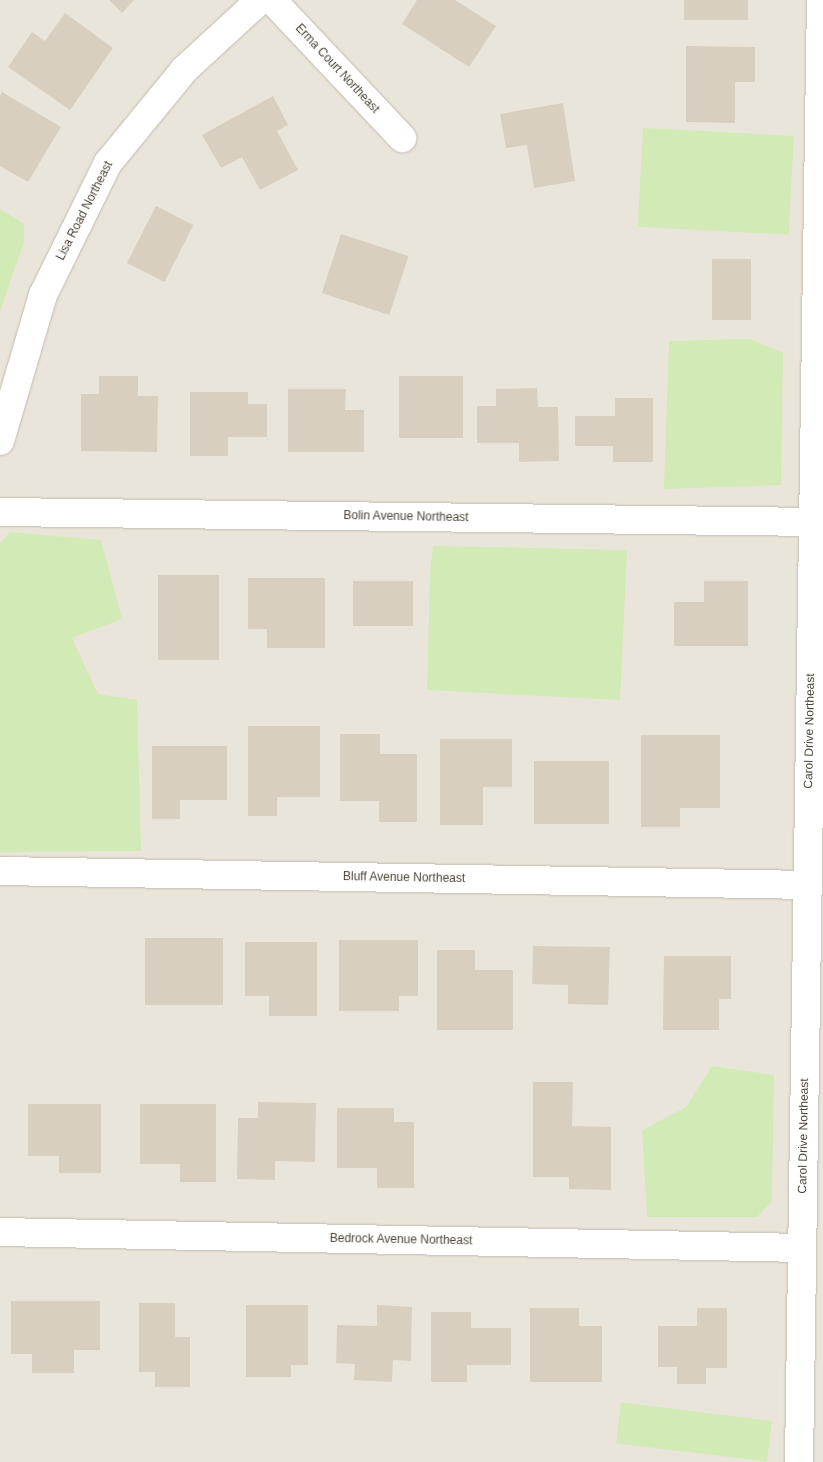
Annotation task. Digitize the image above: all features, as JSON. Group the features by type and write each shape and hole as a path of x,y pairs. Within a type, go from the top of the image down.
{"street":[{"name":"Lisa Road Northeast","path":"0,441 43,296 108,162 184,70 260,0"},
{"name":"Erma Court Northeast","path":"272,0 402,138"},
{"name":"Carol Drive Northeast","path":"799,1462 820,0"},
{"name":"Bolin Avenue Northeast","path":"0,512 813,522"},
{"name":"Bluff Avenue Northeast","path":"0,872 808,884"},
{"name":"Bedrock Avenue Northeast","path":"0,1232 802,1248"}],"shaded area":[{"path":"0,0 823,0 823,1462 0,1462"}],"green space":[{"path":"643,128 794,136 789,235 638,227"},
{"path":"0,209 24,224 24,242 0,311"},
{"path":"750,339 783,353 781,485 664,489 669,341"},
{"path":"10,532 101,540 122,619 72,638 98,694 137,700 141,851 0,852 0,544"},
{"path":"433,546 627,550 620,700 427,690 430,576"},
{"path":"712,1066 774,1075 772,1201 757,1217 647,1217 642,1130 686,1107"},
{"path":"621,1402 772,1421 767,1462 616,1443"}],"building":[{"path":"109,0 134,0 122,13"},
{"path":"417,0 455,0 496,26 469,67 402,24"},
{"path":"684,0 748,0 748,20 684,20"},
{"path":"65,13 113,48 70,110 8,67 32,32 45,41"},
{"path":"686,46 755,47 755,82 735,82 735,123 686,122"},
{"path":"2,92 61,127 28,182 0,166 0,96"},
{"path":"273,96 288,125 277,131 298,170 260,190 242,157 221,168 202,135"},
{"path":"563,103 575,181 534,188 527,145 506,148 500,114"},
{"path":"156,206 193,225 164,282 127,263"},
{"path":"341,234 409,256 389,315 322,293"},
{"path":"712,259 751,259 751,320 712,320"},
{"path":"99,376 138,376 138,396 158,396 157,452 81,451 81,394 99,394"},
{"path":"399,376 463,376 463,438 399,438"},
{"path":"537,388 538,407 558,407 559,461 519,462 519,443 477,443 477,406 496,406 496,389"},
{"path":"288,389 346,389 345,410 364,410 364,452 288,452"},
{"path":"190,392 248,392 248,404 267,404 267,437 228,437 228,456 190,456"},
{"path":"615,398 653,398 653,462 613,462 613,446 575,446 575,416 615,416"},
{"path":"158,575 219,575 219,660 158,660"},
{"path":"248,578 325,578 325,648 267,648 267,629 248,629"},
{"path":"353,581 413,581 413,626 353,626"},
{"path":"704,581 748,581 748,646 674,646 674,602 704,602"},
{"path":"248,726 320,726 320,797 277,797 277,816 248,816"},
{"path":"340,734 380,734 380,754 417,754 417,822 379,822 379,801 340,801"},
{"path":"641,735 720,735 720,808 680,808 680,827 641,827"},
{"path":"440,739 512,739 512,787 483,787 483,825 440,825"},
{"path":"152,746 227,746 227,800 180,800 180,819 152,819"},
{"path":"534,761 609,761 609,824 534,824"},
{"path":"145,938 223,938 223,1005 145,1005"},
{"path":"339,940 418,940 418,996 399,996 399,1011 339,1011"},
{"path":"245,942 317,942 317,1016 269,1016 269,996 245,996"},
{"path":"533,946 610,947 608,1005 568,1004 568,985 532,984"},
{"path":"437,950 475,950 475,970 513,970 513,1030 437,1030"},
{"path":"664,956 731,956 731,999 719,999 719,1030 663,1030"},
{"path":"533,1082 573,1082 572,1126 611,1127 611,1190 569,1189 569,1177 533,1177"},
{"path":"258,1102 316,1103 315,1162 275,1161 275,1180 237,1179 238,1118 258,1118"},
{"path":"28,1104 101,1104 101,1173 59,1173 59,1156 28,1156"},
{"path":"140,1104 216,1104 216,1182 180,1182 180,1164 140,1164"},
{"path":"337,1108 394,1108 394,1122 414,1122 414,1188 377,1188 377,1168 337,1168"},
{"path":"11,1301 100,1301 100,1350 74,1350 74,1373 32,1373 32,1354 11,1354"},
{"path":"139,1303 175,1303 175,1337 190,1337 190,1387 155,1387 155,1372 139,1372"},
{"path":"246,1305 308,1305 308,1365 291,1365 291,1377 246,1377"},
{"path":"377,1305 412,1307 411,1361 393,1360 392,1382 354,1380 355,1364 336,1363 337,1325 377,1326"},
{"path":"530,1308 579,1308 579,1326 602,1326 602,1382 530,1382"},
{"path":"697,1308 727,1308 727,1368 706,1368 706,1384 677,1384 677,1367 658,1367 658,1326 697,1326"},
{"path":"431,1312 471,1312 471,1328 511,1328 511,1365 467,1365 467,1382 431,1382"}]}
